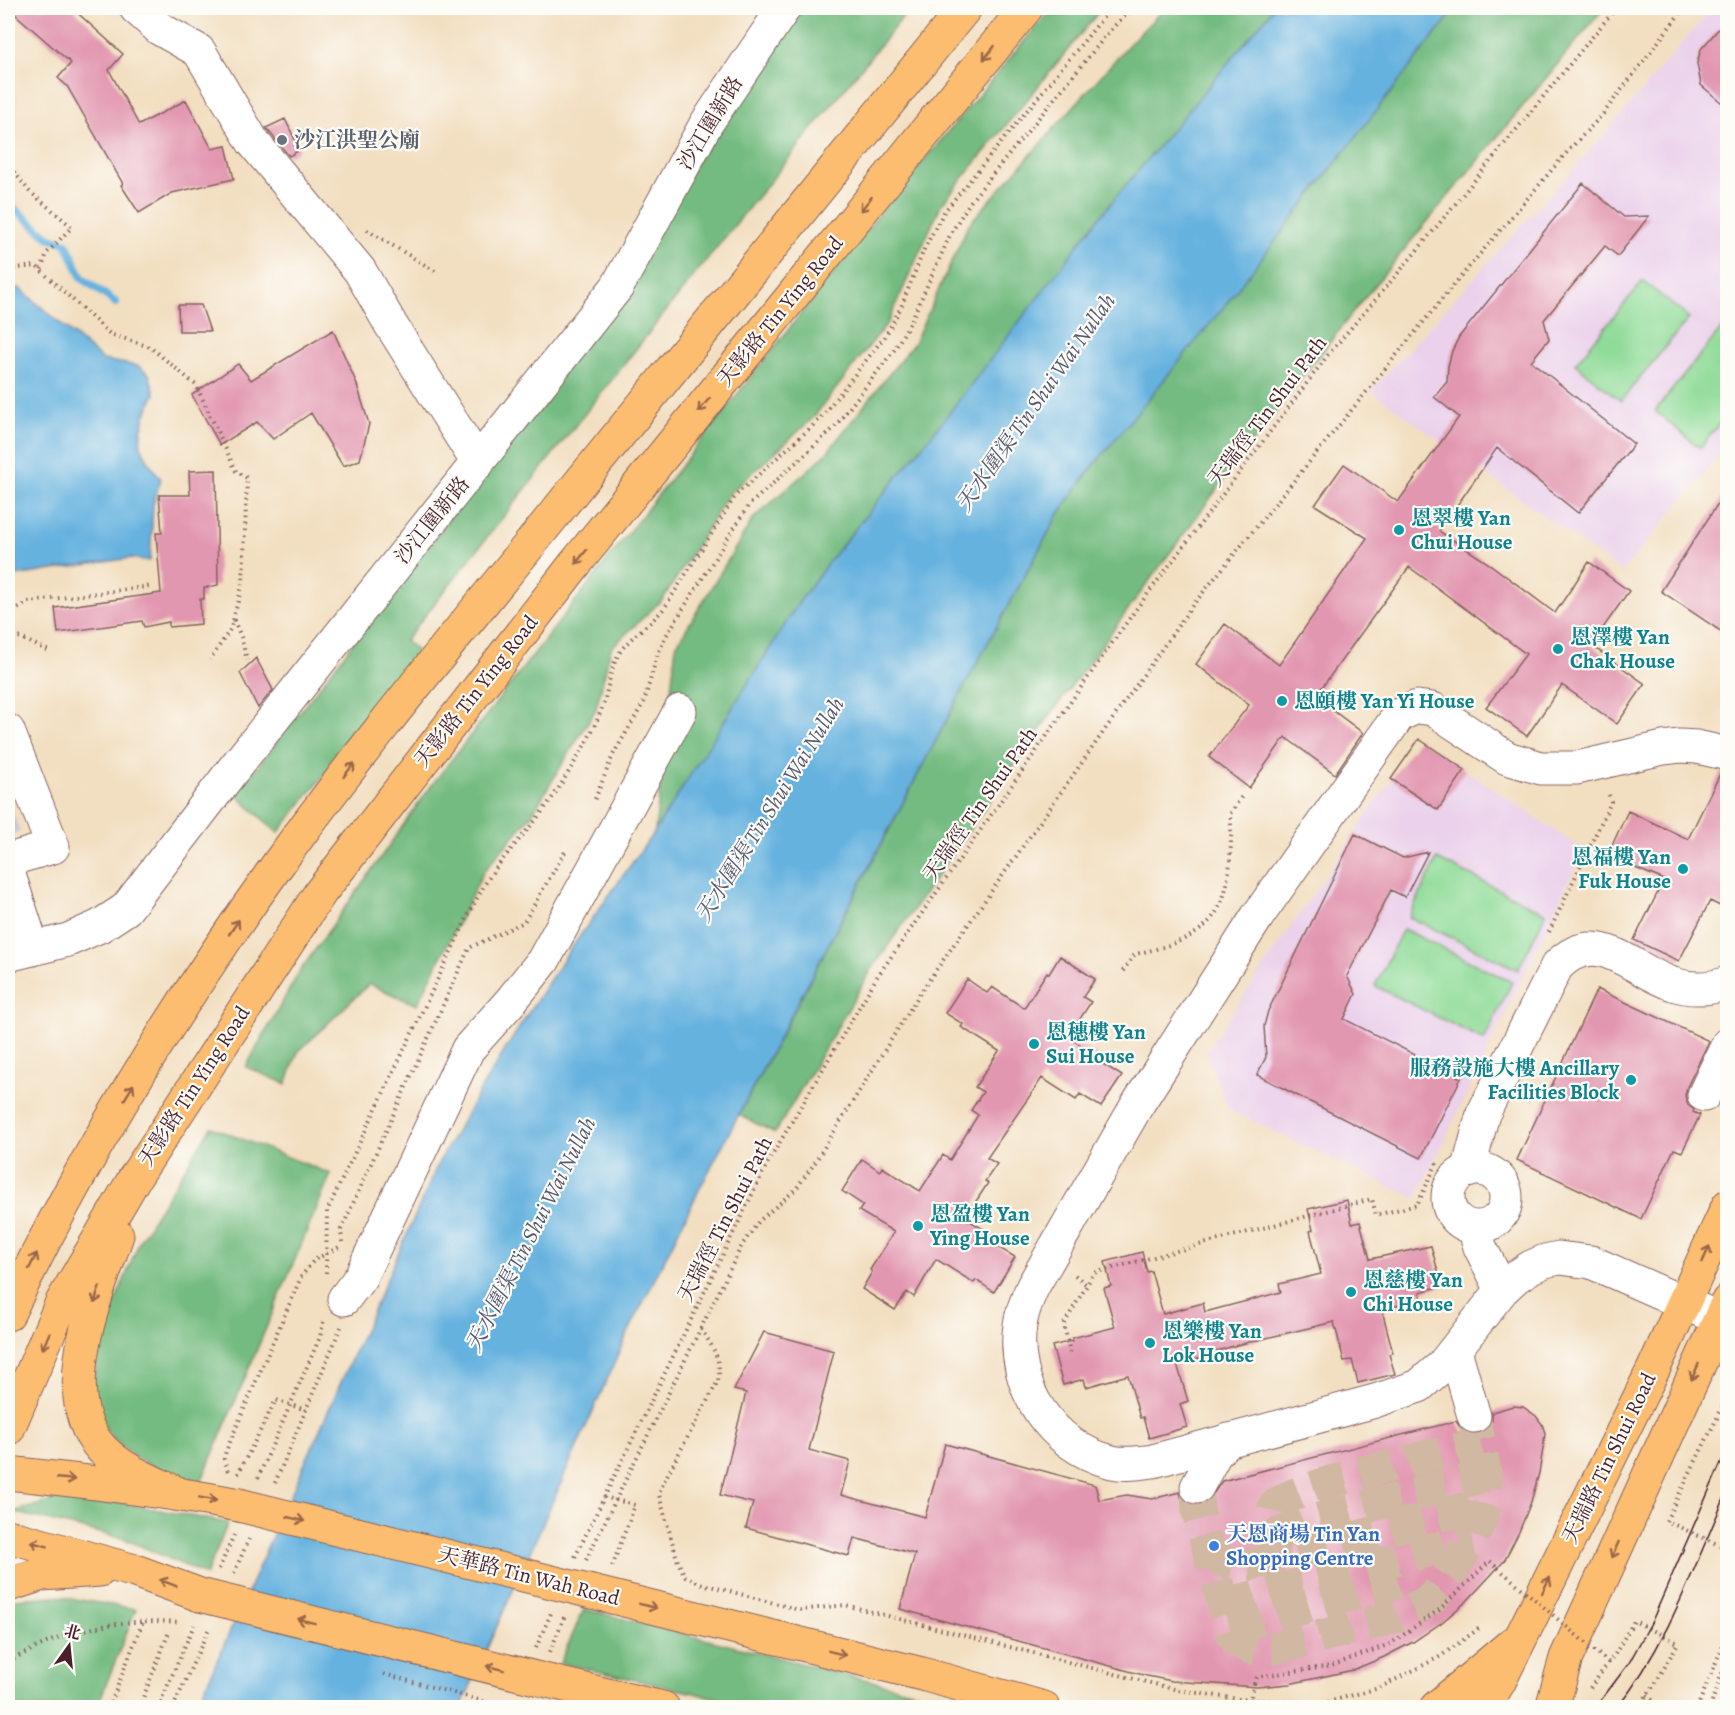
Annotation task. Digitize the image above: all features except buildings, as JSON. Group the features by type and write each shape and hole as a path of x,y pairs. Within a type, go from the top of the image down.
{"main road":[{"path":"8,1314 43,1241 130,1090 204,972 278,864 393,714 965,8"},
{"name":"天影路 Tin Ying Road","path":"8,1429 62,1302 134,1179 320,893 575,564 1026,8"},
{"path":"134,1179 88,1324 82,1352 81,1407 89,1432 104,1450 131,1471 177,1493"},
{"name":"天瑞路 Tin Shui Road","path":"1483,1707 1498,1682 1653,1370 1728,1206"},
{"name":"天瑞路 Tin Shui Road","path":"1552,1707 1566,1658 1724,1310"},
{"name":"天華路 Tin Wah Road","path":"8,1473 89,1481 245,1504 588,1584 1044,1707"},
{"path":"8,1536 135,1571 204,1596 551,1668 663,1707"},
{"path":"8,1585 42,1574 87,1569 135,1571"},
{"path":"1436,1707 1520,1637"}],"street":[{"path":"136,8 160,29 199,51 253,142 360,271 391,325 478,463"},
{"name":"沙江圍新路","path":"20,952 68,940 100,926 126,909 232,771 616,287 706,124 784,8"},
{"path":"1724,1310 1684,1302 1612,1270 1573,1258 1559,1258 1531,1267 1516,1277 1502,1290 1432,1376 1419,1386 1405,1392 1139,1463 1112,1462 1076,1446 1047,1421 1035,1405 1026,1386 1020,1366 1018,1346 1024,1305 1033,1286 1136,1107 1257,917 1400,715 1417,706 1433,709 1507,758 1541,768 1577,768 1680,746 1697,747 1728,754"},
{"path":"332,1296 360,1278 468,1049 543,961 680,711"},
{"path":"8,731 53,847 8,860"},
{"path":"8,872 20,952"},
{"path":"1502,1290 1480,1247 1474,1227 1492,1223 1504,1209 1505,1191 1495,1175 1486,1171 1468,1171 1483,1114 1557,966 1573,953 1596,949 1608,951 1671,984 1704,988 1728,982"},
{"path":"1704,1095 1728,1044"},
{"path":"1455,1350 1474,1416"},
{"path":"1197,1487 1211,1460 1228,1440"}],"path":[{"path":"158,1707 204,1596 320,1337 332,1296 325,1254 327,1211 465,920 491,874 541,814 564,778 601,711 611,671 620,653 633,636 659,614 670,600 736,495 819,420 879,344 897,316 925,247 949,204 1111,8"},
{"name":"天瑞徑 Tin Shui Path","path":"572,1563 767,1164 877,977 1134,612 1321,364 1410,260 1616,8"},
{"path":"551,1668 588,1584 615,1500 742,1245 759,1221 796,1189 814,1164 922,990 1192,606 1458,280 1568,151 1603,114 1684,8"},
{"path":"14,172 30,191 72,227 47,253 41,270"},
{"path":"8,269 36,266 111,334 150,347 196,385 236,471 247,478 243,582 231,628 210,660"},
{"path":"8,615 28,603 153,586"},
{"path":"234,619 247,660"},
{"path":"8,632 49,651"},
{"path":"1123,971 1135,954 1185,941 1202,929 1218,912 1229,883 1232,828 1230,814 1242,796"},
{"path":"1070,1353 1064,1324 1094,1273 1372,1199 1376,1215"},
{"path":"306,1410 276,1400 237,1477 226,1470 224,1460 226,1450 301,1277 314,1260 342,1245"},
{"path":"701,1329 717,1353 720,1370 718,1381 664,1481 659,1495 678,1562 685,1576 699,1583 800,1610 846,1605 1179,1690 1237,1700 1324,1703 1379,1688 1441,1656 1486,1623"},
{"path":"1728,1396 1666,1521 1728,1549"},
{"path":"588,1584 635,1505 604,1497"},
{"path":"1248,1707 1257,1677 1331,1666 1390,1644 1440,1610 1490,1561 1609,1663"},
{"path":"1518,1593 1524,1584"},
{"path":"8,1661 63,1636 113,1624 144,1620 186,1622 204,1596"},
{"path":"533,1656 555,1604"},
{"path":"109,1707 144,1620"},
{"path":"1587,1692 1609,1663 1634,1621 1678,1643 1638,1707"},
{"path":"139,1707 169,1632"},
{"path":"1697,1707 1728,1633"},
{"path":"1710,1707 1728,1656"},
{"path":"1647,1695 1661,1707"}],"shaded area":[{"path":"1712,8 1727,8 1727,446 1622,572 1371,391 1599,141"},
{"path":"1419,739 1584,850 1416,1199 1228,1109 1206,1052"},
{"path":"8,803 20,831 8,836"}],"green space":[{"path":"804,8 910,8 701,267 405,641 421,654 278,833 236,795 485,472"},
{"path":"1052,8 1102,8 941,205 888,322 813,418 729,494 663,599 611,648 596,709 530,817 484,871 417,1005 369,984 298,1052 286,1084 246,1067 298,974 431,786 888,203"},
{"path":"1165,8 1274,8 1203,93 717,735 655,831 676,646 753,519 825,455 914,343 969,224 1132,41"},
{"path":"1456,8 1604,8 1365,297 1240,458 1051,714 871,970 775,1133 739,1115 965,685 1058,515 1090,470"},
{"path":"1643,281 1689,318 1621,401 1575,364"},
{"path":"1722,328 1727,332 1727,414 1700,448 1655,411"},
{"path":"1437,859 1546,913 1518,970 1409,917"},
{"path":"1403,929 1512,982 1484,1040 1375,986"},
{"path":"211,1127 331,1174 201,1482 167,1474 138,1459 112,1437 93,1412 92,1384 106,1325 140,1240"},
{"path":"63,1498 123,1503 228,1523 206,1575 125,1539 13,1512"},
{"path":"56,1596 136,1609 97,1707 8,1708 8,1602 15,1599"},
{"path":"584,1609 975,1707 756,1707 560,1663"}],"water":[{"name":"天水圍渠 Tin Shui Wai Nullah","path":"1274,8 1456,8 1219,313 1090,470 1058,515 965,685 700,1188 625,1339 461,1707 196,1708 439,1162 527,1015 565,957 655,831 799,602 830,560 946,417 1101,215"},
{"path":"18,287 103,360 138,366 149,374 155,394 144,420 140,440 145,454 161,479 153,504 150,561 130,558 8,577 8,294"}],"waterway":[{"path":"8,203 48,237 66,243 82,278 116,303"}],"tunnel":[{"path":"1197,1487 1198,1511 1232,1634 1241,1643 1252,1648 1276,1648 1391,1618 1433,1597 1472,1539 1485,1504 1486,1476 1474,1416"},
{"path":"1274,1560 1273,1511 1275,1506 1287,1498 1338,1480 1481,1444"},
{"path":"1273,1536 1311,1521 1486,1476"},
{"path":"1207,1545 1225,1562 1249,1565 1485,1504"},
{"path":"1223,1605 1472,1539"},
{"path":"1230,1628 1398,1582"}],"tram line":[{"path":"1595,1708 1629,1663 1652,1621 1728,1447"},
{"path":"1617,1708 1635,1683 1666,1630 1728,1490"}],"place":[{"name":"沙江洪聖公廟","path":"282,140"},
{"name":"恩翠樓 Yan Chui House","path":"1399,530"},
{"name":"恩澤樓 Yan Chak House","path":"1558,649"},
{"name":"恩頤樓 Yan Yi House","path":"1282,701"},
{"name":"恩福樓 Yan Fuk House","path":"1683,869"},
{"name":"恩穗樓 Yan Sui House","path":"1034,1044"},
{"name":"服務設施大樓 Ancillary Facilities Block","path":"1631,1080"},
{"name":"恩盈樓 Yan Ying House","path":"918,1226"},
{"name":"恩慈樓 Yan Chi House","path":"1351,1292"},
{"name":"恩樂樓 Yan Lok House","path":"1150,1343"},
{"name":"天恩商場 Tin Yan Shopping Centre","path":"1214,1546"}]}
